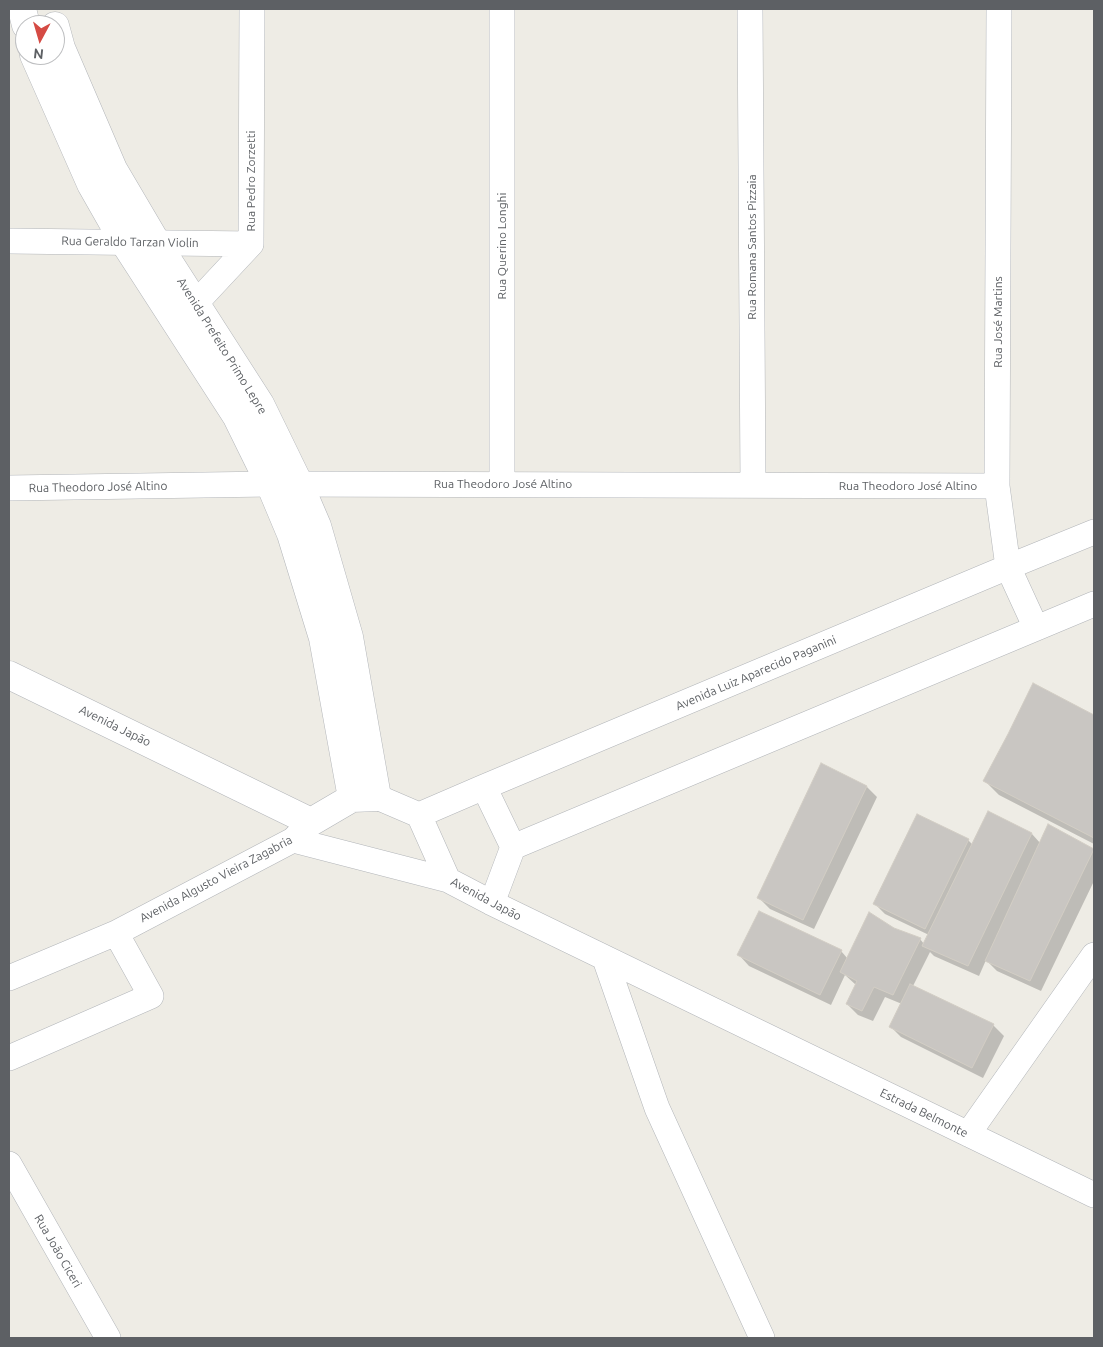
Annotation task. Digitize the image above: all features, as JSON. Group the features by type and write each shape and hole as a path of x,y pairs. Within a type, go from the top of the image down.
{"street":[{"name":"Rua Pedro Zorzetti","path":"176,324 251,244 252,9"},
{"name":"Rua Querino Longhi","path":"502,9 502,484"},
{"name":"Rua Romana Santos Pizzaia","path":"750,9 753,485"},
{"name":"Rua José Martins","path":"999,9 997,486 1008,567 1036,628"},
{"name":"Avenida Prefeito Primo Lepre","path":"65,58 89,116 114,169 156,242 260,404 299,484 316,526 349,637 364,797"},
{"name":"Avenida Prefeito Primo Lepre","path":"38,65 91,184 124,242 237,417 270,484 291,534 323,638 364,797"},
{"name":"Rua Geraldo Tarzan Violin","path":"9,241 251,244"},
{"name":"Rua Theodoro José Altino","path":"9,488 270,484 997,486"},
{"name":"Avenida Luiz Aparecido Paganini","path":"419,816 484,787 1094,532"},
{"path":"513,847 1094,604"},
{"name":"Avenida Japão","path":"9,674 302,831"},
{"path":"484,787 513,847 492,903"},
{"path":"302,831 364,797 419,816"},
{"name":"Avenida Japão","path":"419,816 448,880 753,1030"},
{"path":"302,831 448,880"},
{"name":"Avenida Algusto Vieira Zagabria","path":"9,978 116,933 302,831"},
{"path":"9,1058 152,996 116,933"},
{"path":"968,1134 1094,955"},
{"path":"605,958 657,1108 762,1338"},
{"name":"Estrada Belmonte","path":"753,1030 1094,1195"},
{"name":"Rua João Ciceri","path":"9,1164 108,1338"}],"building":[{"path":"1033,683 1094,715 1094,838 983,781"},
{"path":"821,763 867,786 803,920 757,898"},
{"path":"988,811 1032,833 968,966 922,946"},
{"path":"917,814 969,839 925,929 873,904"},
{"path":"1048,824 1094,849 1030,981 985,961"},
{"path":"759,911 842,950 820,995 737,955"},
{"path":"869,912 894,928 921,938 893,995 874,987 862,1011 846,1004 857,981 840,972"},
{"path":"910,984 994,1024 972,1068 889,1027"}]}
